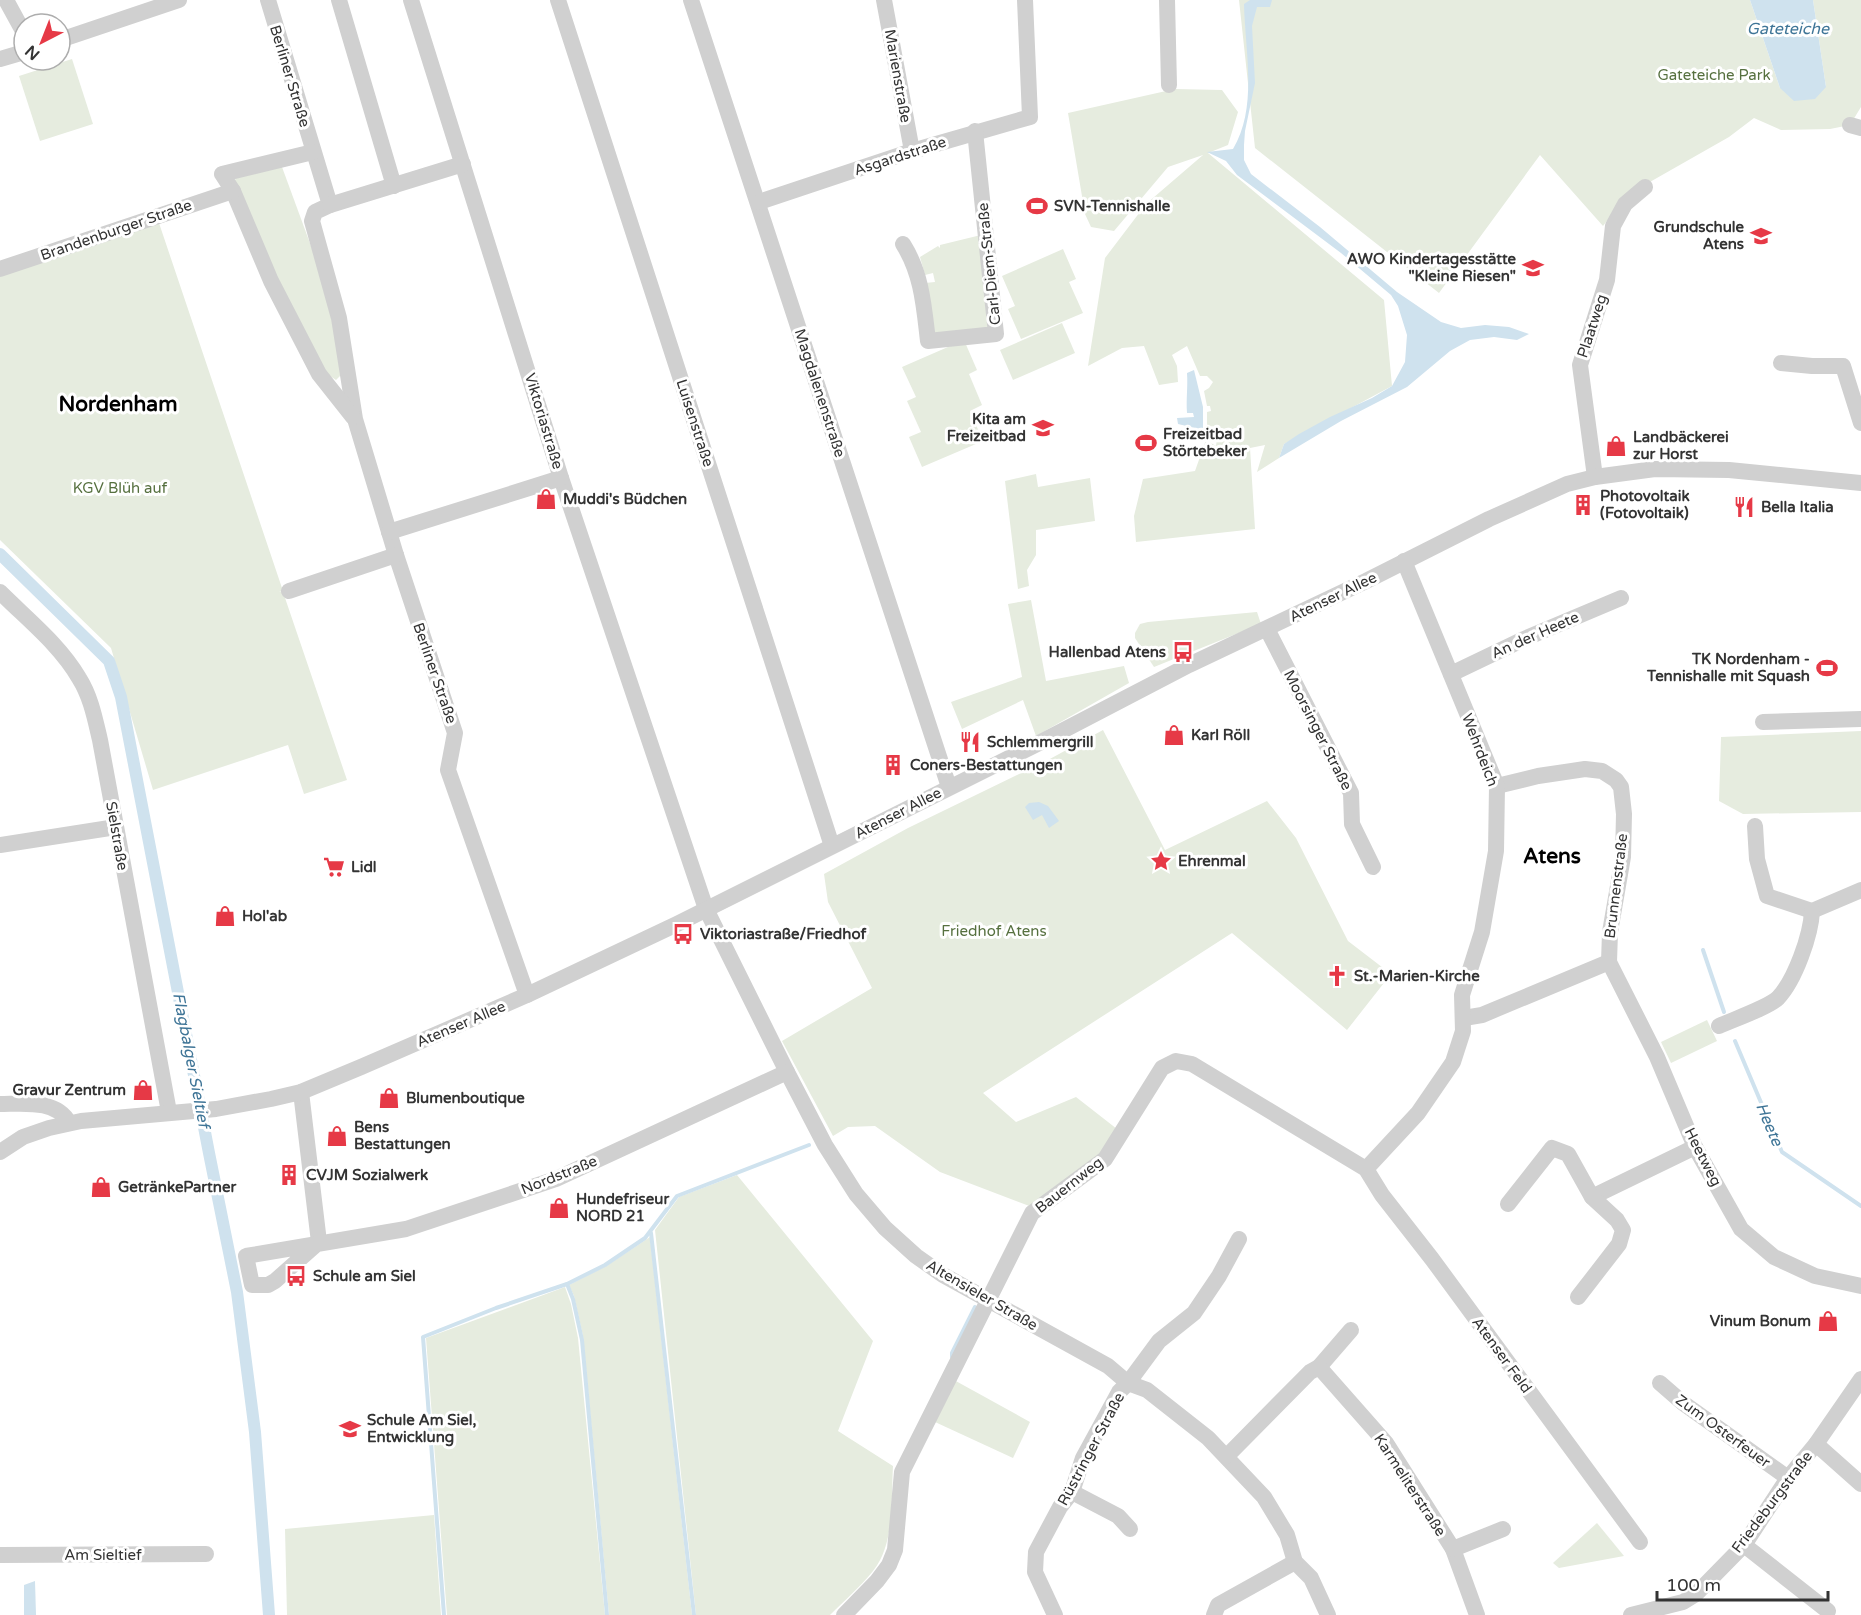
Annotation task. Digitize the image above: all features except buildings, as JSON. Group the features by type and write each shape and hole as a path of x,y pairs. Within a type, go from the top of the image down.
{"street":[{"path":"72,36 179,0"},
{"name":"Berliner Straße","path":"268,0 330,205 315,212 312,221 339,318 355,418 388,532 456,733 448,770 528,995"},
{"path":"339,0 394,186"},
{"name":"Viktoriastraße","path":"411,0 561,478 706,909"},
{"name":"Luisenstraße","path":"558,0 832,846"},
{"name":"Magdalenenstraße","path":"691,0 949,787"},
{"name":"Marienstraße","path":"884,0 912,151"},
{"name":"Asgardstraße","path":"759,202 975,131 1030,117 1025,0"},
{"path":"1167,0 1170,85"},
{"name":"Carl-Diem-Straße","path":"903,244 912,258 920,282 928,341 996,334 975,131"},
{"name":"Berliner Straße","path":"313,152 222,174 233,191 271,281 319,374 355,418"},
{"path":"330,205 464,164"},
{"name":"Plaatweg","path":"1595,477 1580,365 1607,280 1612,226 1625,204 1645,187"},
{"name":"Brandenburger Straße","path":"0,269 233,191"},
{"path":"1781,363 1843,366 1861,423"},
{"name":"Atenser Allee","path":"0,1152 23,1137 69,1124 216,1109 301,1092 528,995 1040,743 1189,665 1567,484 1595,477 1655,469 1713,469 1861,483"},
{"path":"388,532 561,478"},
{"path":"289,591 396,555"},
{"name":"Wehrdeich","path":"1404,561 1497,786 1496,851 1482,932 1462,995 1464,1018"},
{"name":"Sielstraße","path":"0,592 65,656 80,679 92,705 177,1112"},
{"name":"An der Heete","path":"1451,674 1524,639 1621,598"},
{"name":"Moorsinger Straße","path":"1267,629 1351,794 1352,824 1373,867"},
{"path":"1763,722 1861,719"},
{"name":"Brunnenstraße","path":"1497,786 1544,775 1585,769 1602,771 1616,780 1621,787 1624,814 1623,857 1610,933 1609,962"},
{"path":"1755,826 1757,859 1767,896 1812,911 1861,890"},
{"path":"0,845 116,827"},
{"name":"Altensieler Straße","path":"706,909 825,1145 856,1194 885,1228 925,1263 943,1275 1108,1366 1128,1383 1147,1390 1208,1438 1264,1497 1287,1534 1295,1562 1311,1578 1328,1615"},
{"path":"1719,1026 1777,999 1792,977 1812,922 1812,911"},
{"path":"1366,1169 1418,1113 1453,1062 1463,1031 1464,1018 1482,1015 1609,962"},
{"name":"Heetweg","path":"1609,962 1657,1057 1695,1147 1741,1229 1774,1257 1815,1276 1861,1286"},
{"name":"Bauernweg","path":"844,1615 889,1565 895,1550 902,1472 1032,1213 1105,1159 1162,1068 1176,1061 1192,1064 1366,1169"},
{"name":"Nordstraße","path":"301,1092 319,1242 406,1229 556,1179 787,1072"},
{"path":"0,1104 33,1104 54,1109 67,1118 69,1124"},
{"path":"1592,1197 1695,1147"},
{"path":"1508,1204 1551,1148 1568,1154 1592,1197 1617,1220 1623,1230 1619,1244 1578,1297"},
{"name":"Atenser Feld","path":"1366,1169 1382,1196 1432,1259 1640,1542"},
{"name":"Rüstringer Straße","path":"1055,1615 1035,1572 1036,1552 1060,1507 1072,1492 1083,1458 1119,1392 1159,1341 1194,1313 1219,1276 1239,1239"},
{"path":"1227,1456 1310,1372 1319,1367 1352,1330"},
{"name":"Karmeliterstraße","path":"1319,1367 1386,1443 1453,1549 1477,1615"},
{"name":"Friedeburgstraße","path":"1631,1615 1683,1602 1696,1594 1744,1545 1788,1478 1816,1444 1861,1379"},
{"name":"Zum Osterfeuer","path":"1660,1383 1683,1403 1788,1478"},
{"path":"1816,1444 1861,1484"},
{"path":"1072,1492 1118,1516 1130,1529"},
{"name":"Karmeliterstraße","path":"1453,1549 1503,1529"},
{"path":"1744,1545 1828,1611"},
{"name":"Am Sieltief","path":"0,1555 206,1554"},
{"path":"1214,1615 1218,1605 1295,1562"}],"green space":[{"name":"Gateteiche Park","path":"1239,0 1750,0 1780,88 1826,87 1813,0 1861,0 1861,107 1850,125 1830,129 1781,130 1754,118 1729,137 1627,195 1603,226 1540,155 1439,293 1255,148"},
{"path":"72,59 93,124 40,141 19,76 31,72 72,72"},
{"path":"1175,89 1222,90 1238,112 1228,145 1208,153 1384,300 1392,386 1284,444 1279,458 1257,472 1265,445 1250,448 1255,529 1136,542 1134,516 1143,479 1195,471 1206,440 1216,446 1217,438 1207,434 1207,412 1211,411 1210,406 1207,406 1204,391 1213,382 1207,376 1200,376 1187,346 1172,355 1177,366 1178,382 1159,385 1144,346 1122,348 1088,366 1105,258 1146,204 1203,155 1168,167 1114,231 1091,227 1085,214 1068,113"},
{"path":"282,167 322,276 335,327 341,375 336,380 327,374 276,281 234,182 238,174"},
{"name":"KGV Blüh auf","path":"159,223 283,591 279,592 283,592 347,780 304,794 288,745 153,790 111,648 0,540 0,269"},
{"path":"981,235 993,332 931,340 925,283 935,282 933,273 925,275 920,257 938,246 940,248 940,245"},
{"path":"1063,249 1076,279 1069,282 1083,313 1021,339 1008,309 1015,306 1002,276"},
{"path":"1062,323 1075,353 1013,380 1000,350"},
{"path":"964,340 977,370 969,374 982,405 970,411 983,441 922,467 909,437 921,432 907,401 916,397 902,367"},
{"path":"1036,474 1038,487 1090,478 1095,521 1036,530 1036,555 1027,570 1029,586 1018,589 1005,481"},
{"path":"1031,600 1046,681 1124,666 1129,683 1036,736 1023,700 962,729 951,702 1022,677 1008,604"},
{"path":"1257,612 1261,624 1154,667 1135,638 1140,624 1148,622"},
{"name":"Friedhof Atens","path":"1103,730 1165,850 1267,801 1296,838 1348,941 1391,974 1347,1030 1232,933 983,1093 1016,1122 1076,1097 1117,1129 1099,1157 1032,1207 940,1172 875,1126 848,1127 833,1136 782,1041 872,988 828,902 824,874 908,828 1048,760"},
{"path":"1861,731 1861,812 1743,814 1719,801 1721,737"},
{"path":"1707,1020 1717,1041 1671,1063 1661,1042"},
{"path":"737,1175 873,1341 838,1431 893,1466 891,1521 885,1548 873,1571 830,1615 696,1615 655,1230 679,1197"},
{"path":"650,1237 692,1615 609,1615 583,1336 574,1296 569,1285 608,1265"},
{"path":"565,1287 578,1338 605,1615 447,1615 426,1338"},
{"path":"954,1380 1030,1422 1013,1458 935,1422"},
{"path":"434,1515 441,1615 287,1615 285,1529"},
{"path":"1597,1523 1624,1556 1559,1568 1553,1563"}],"water":[{"path":"1250,0 1272,0 1270,7 1257,7 1252,26 1255,83 1244,145 1244,160 1251,174 1320,227 1397,292 1441,322 1461,328 1485,325 1509,327 1529,334 1517,340 1494,337 1470,340 1450,351 1407,387 1341,421 1279,458 1284,444 1299,434 1392,386 1405,362 1407,335 1398,306 1391,295 1341,253 1237,175 1226,161 1207,152 1233,149 1241,133 1248,97 1244,4"},
{"name":"Gateteiche","path":"1750,0 1813,0 1826,87 1815,99 1794,101 1780,88"},
{"path":"1194,370 1203,407 1203,430 1178,424 1177,418 1194,417 1193,413 1187,413 1187,373"},
{"path":"1039,802 1048,806 1059,821 1049,828 1042,815 1033,820 1025,807 1029,803"},
{"path":"35,1581 36,1615 24,1615 24,1585"}],"waterway":[{"name":"Flagbalger Sieltief","path":"0,554 109,661 121,697 237,1292 255,1432 269,1615"},
{"name":"Heete","path":"1703,950 1724,1012"},
{"name":"Heete","path":"1735,1041 1782,1152 1861,1206"},
{"path":"444,1615 423,1337 496,1308 567,1284 605,1265 645,1238 677,1196 809,1145"},
{"path":"651,1233 694,1615"},
{"path":"567,1284 573,1299 582,1340 607,1615"},
{"path":"952,1357 975,1307"}],"place":[{"name":"SVN-Tennishalle","path":"1037,206"},
{"name":"Grundschule Atens","path":"1761,236"},
{"name":"AWO Kindertagesstätte \"Kleine Riesen\"","path":"1533,268"},
{"name":"Kita am Freizeitbad","path":"1043,428"},
{"name":"Freizeitbad Störtebeker","path":"1146,443"},
{"name":"Landbäckerei zur Horst","path":"1616,446"},
{"name":"Muddi's Büdchen","path":"546,499"},
{"name":"Photovoltaik (Fotovoltaik)","path":"1583,505"},
{"name":"Bella Italia","path":"1744,507"},
{"name":"Hallenbad Atens","path":"1183,652"},
{"name":"TK Nordenham - Tennishalle mit Squash","path":"1827,668"},
{"name":"Karl Röll","path":"1174,735"},
{"name":"Schlemmergrill","path":"970,742"},
{"name":"Coners-Bestattungen","path":"893,765"},
{"name":"Ehrenmal","path":"1161,861"},
{"name":"Lidl","path":"334,867"},
{"name":"Hol'ab","path":"225,916"},
{"name":"Viktoriastraße/Friedhof","path":"683,934"},
{"name":"St.-Marien-Kirche","path":"1337,976"},
{"name":"Gravur Zentrum","path":"143,1090"},
{"name":"Blumenboutique","path":"389,1098"},
{"name":"Bens Bestattungen","path":"337,1136"},
{"name":"CVJM Sozialwerk","path":"289,1175"},
{"name":"GetränkePartner","path":"101,1187"},
{"name":"Hundefriseur NORD 21","path":"559,1208"},
{"name":"Schule am Siel","path":"296,1276"},
{"name":"Vinum Bonum","path":"1828,1321"},
{"name":"Schule Am Siel, Entwicklung","path":"350,1429"}],"district":[{"name":"Nordenham","path":"118,404"},
{"name":"Atens","path":"1552,856"}]}
